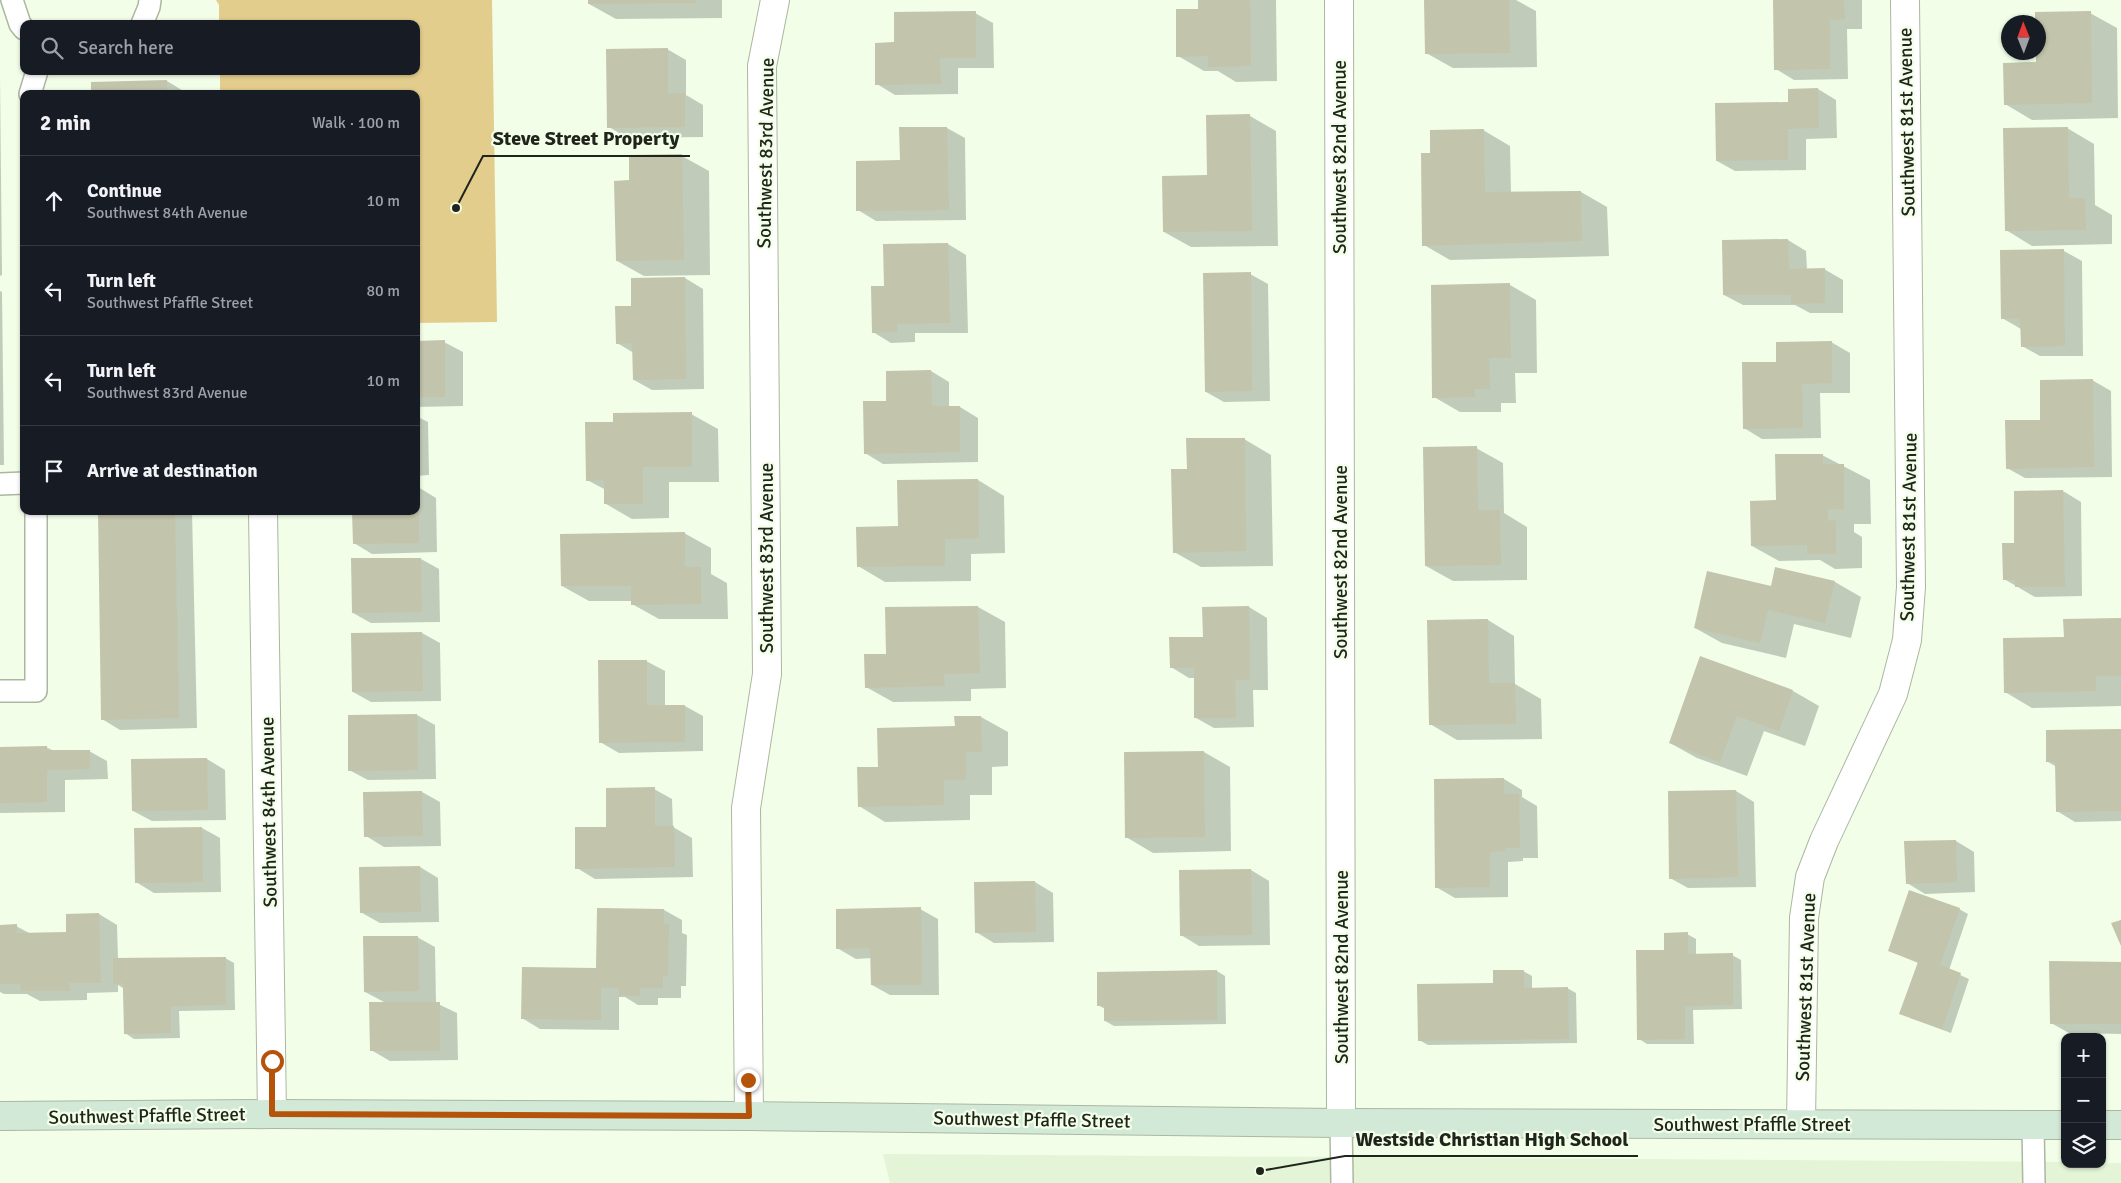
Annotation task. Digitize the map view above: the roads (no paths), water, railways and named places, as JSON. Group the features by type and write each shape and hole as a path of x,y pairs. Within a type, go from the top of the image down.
{"street":[{"name":"Southwest 83rd Avenue","path":"749,1116 746,808 767,674 762,66 775,0"},
{"name":"Southwest 82nd Avenue","path":"1339,0 1341,1123"},
{"name":"Southwest 81st Avenue","path":"1801,1123 1804,918 1810,878 1824,841 1893,694 1907,640 1911,587 1905,0"},
{"name":"Southwest 84th Avenue","path":"263,515 272,1114"},
{"name":"Southwest Pfaffle Street","path":"0,1116 272,1114 749,1116 1341,1123 2061,1125"},
{"path":"2106,1125 2121,1125"}],"lane":[{"path":"12,0 20,24"},
{"path":"144,20 150,0"},
{"path":"31,90 36,75"},
{"path":"0,484 20,483"},
{"path":"0,691 36,691 36,515"},
{"path":"1341,1123 1342,1183"},
{"path":"2033,1125 2034,1183"}],"place":[{"name":"Steve Street Property","path":"456,208"},
{"name":"Westside Christian High School","path":"1260,1171"}]}
